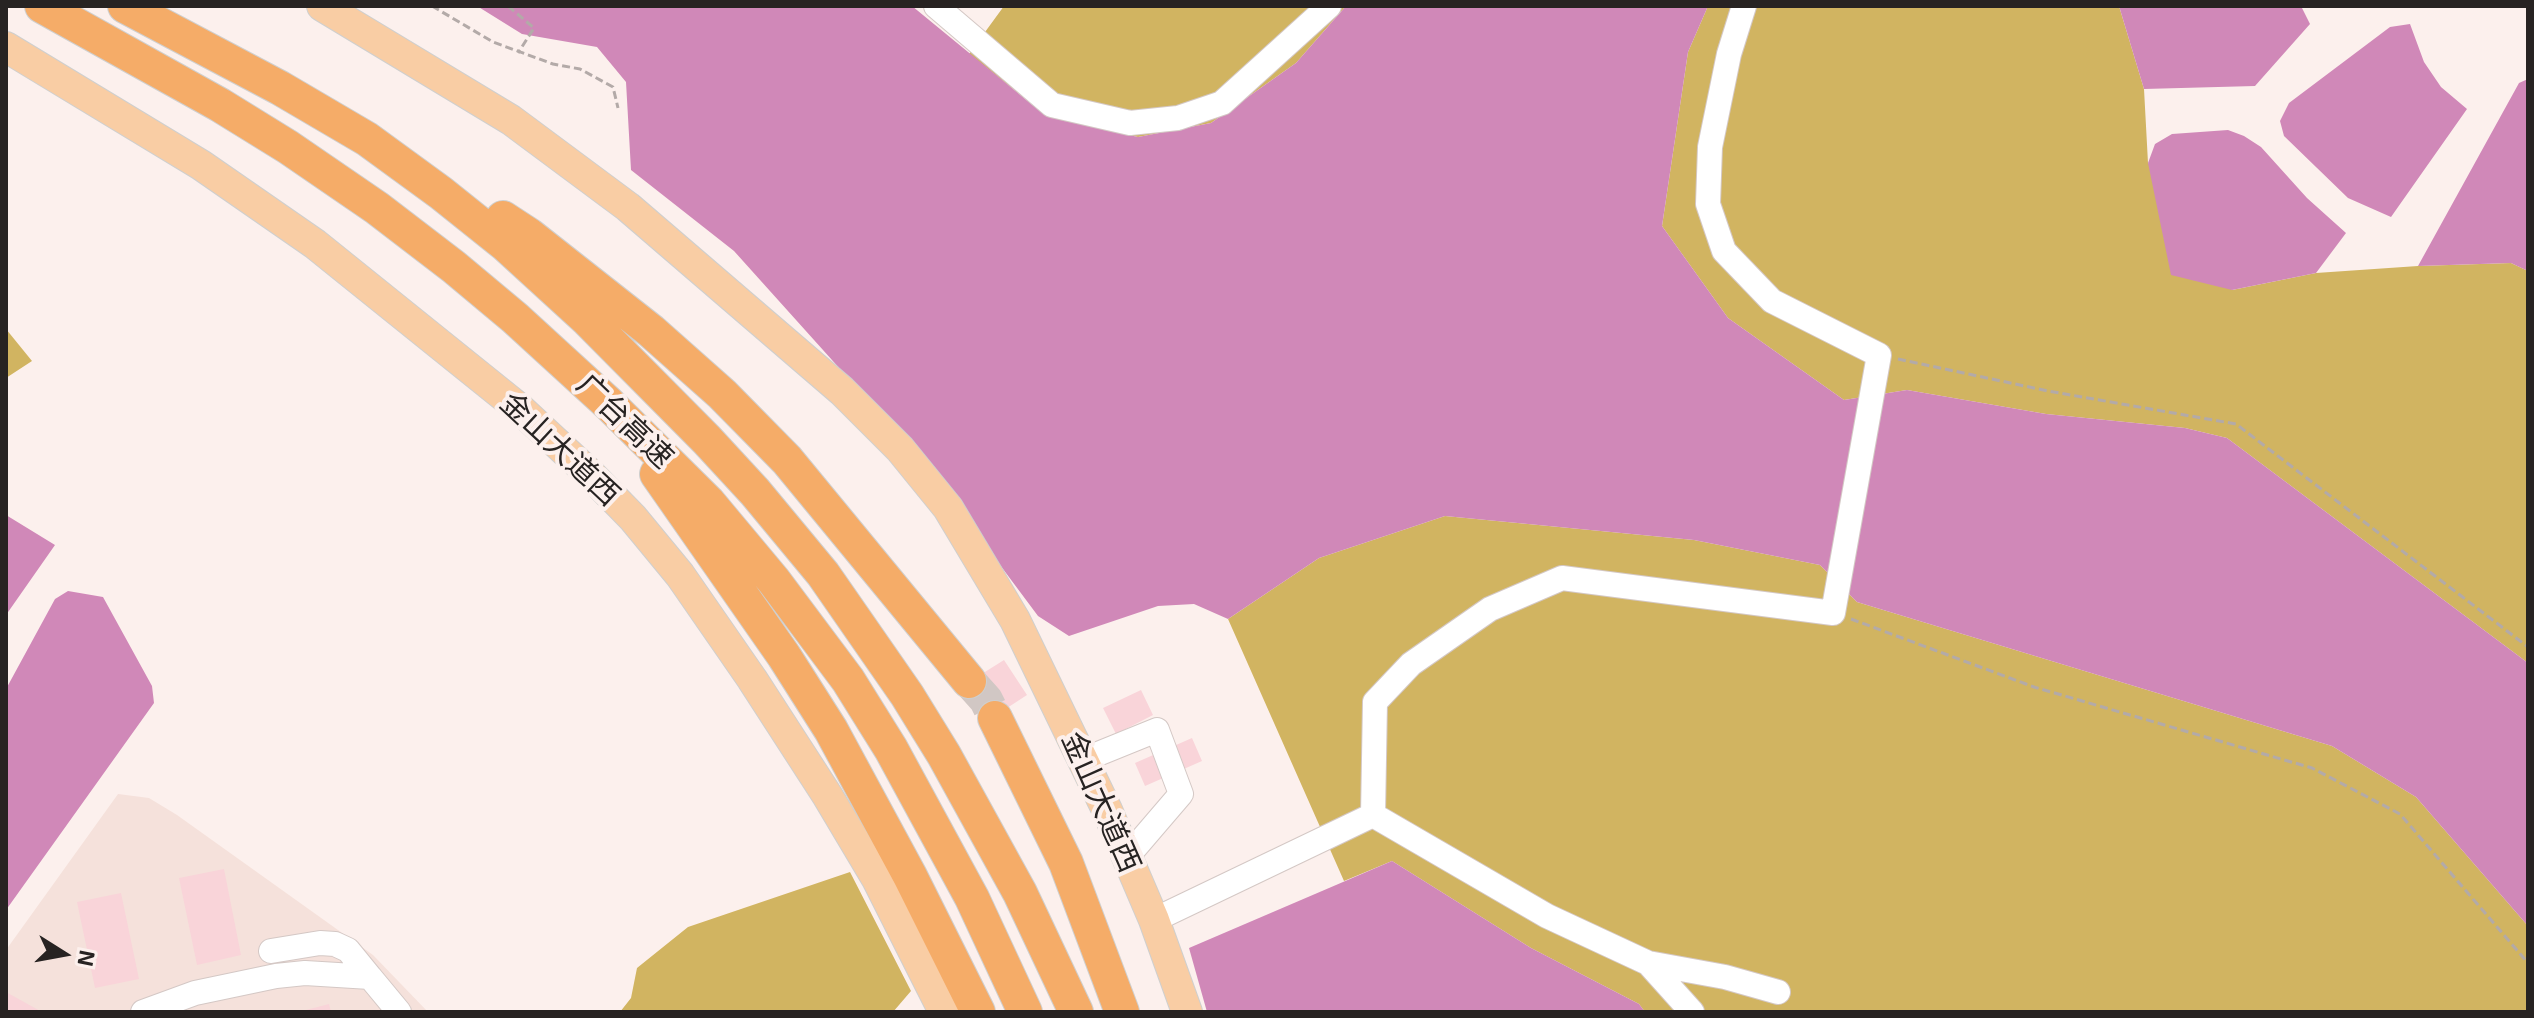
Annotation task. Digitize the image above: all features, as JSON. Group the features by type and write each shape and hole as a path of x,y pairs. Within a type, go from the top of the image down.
{"highway":[{"name":"广台高速","path":"42,6 220,105 377,208 515,318 609,404 708,502 774,581 848,680 891,749 972,898 1025,1012"},
{"name":"广台高速","path":"125,6 280,88 367,139 506,245 588,320 707,440 823,574 907,695 1020,893 1076,1012"},
{"path":"367,139 529,235 651,331 722,394 796,471 969,681"},
{"path":"609,404 775,643 831,730 910,876 978,1012"},
{"path":"995,718 1066,863 1122,1012"}],"main road":[{"name":"金山大道西","path":"322,6 511,120 628,207 842,391 900,449 948,508 982,562 1048,686 1154,920 1187,1012"},
{"name":"金山大道西","path":"6,47 201,165 315,244 509,400 633,518 680,575 827,795 877,879 944,1012"}],"street":[{"path":"936,6 1052,105 1130,123 1178,118 1222,103 1329,6"},
{"path":"1373,815 1375,702 1411,664 1490,609 1562,578 1833,613 1879,355 1772,301 1724,251 1708,204 1710,147 1729,54 1744,6"},
{"path":"1083,760 1157,730 1181,794 1127,857"},
{"path":"1154,920 1373,815"},
{"path":"1373,815 1547,916 1648,963 1725,977 1778,992"},
{"path":"271,951 320,943 335,944 348,950 399,1012"},
{"path":"1648,963 1692,1012"},
{"path":"143,1012 195,993 276,976 319,973 370,977"}],"path":[{"path":"432,6 493,42 553,64 580,69 613,87 618,108"},
{"path":"508,6 534,28 518,53"},
{"path":"1879,355 2048,391 2236,424 2528,647"},
{"path":"1833,613 2034,687 2312,768 2400,814 2528,963"}],"shaded area":[{"path":"477,6 912,6 1046,116 1138,137 1211,123 1296,63 1346,6 1708,6 1688,52 1662,226 1728,318 1844,400 1907,390 2046,414 2185,428 2227,438 2528,663 2528,926 2416,797 2332,746 1857,602 1820,565 1694,540 1445,516 1319,558 1228,619 1194,604 1158,606 1069,636 1038,616 921,459 734,251 631,170 626,82 597,47 522,34"},
{"path":"1004,6 1346,6 1296,63 1211,123 1138,137 1047,116 969,54"},
{"path":"1708,6 2119,6 2144,89 2148,163 2232,290 2316,273 2418,266 2511,263 2528,271 2528,663 2227,438 2185,428 2046,414 1907,390 1844,400 1728,318 1662,226 1688,52"},
{"path":"2119,6 2301,6 2310,24 2255,86 2144,89"},
{"path":"2410,24 2424,62 2441,87 2467,109 2391,217 2348,198 2284,136 2280,121 2289,103 2390,27"},
{"path":"2528,79 2528,271 2511,263 2418,266 2519,83"},
{"path":"2228,130 2261,147 2307,198 2346,233 2316,273 2232,290 2171,275 2148,163 2155,144 2172,134"},
{"path":"6,329 32,361 6,378"},
{"path":"6,515 55,545 6,615"},
{"path":"1445,516 1694,540 1820,565 1857,602 2332,746 2416,797 2528,926 2528,1012 1645,1012 1639,1004 1531,948 1392,861 1344,881 1228,619 1319,558"},
{"path":"68,591 103,597 152,686 154,703 6,910 6,689 55,599"},
{"path":"118,794 149,798 177,815 373,955 428,1012 6,1012 6,950"},
{"path":"1392,861 1531,948 1639,1004 1645,1012 1207,1012 1189,948"},
{"path":"850,872 911,991 893,1012 620,1012 631,998 637,968 688,927"}],"building":[{"path":"1004,660 1027,695 984,723 961,687"},
{"path":"1141,690 1153,715 1116,734 1103,708"},
{"path":"1192,738 1202,761 1145,786 1135,763"},
{"path":"224,869 241,955 197,965 179,878"},
{"path":"121,893 139,979 95,988 77,902"},
{"path":"6,992 42,1012 6,1012"},
{"path":"329,1004 331,1012 302,1012 302,1011"}],"tunnel":[{"path":"969,681 986,700 995,718"}]}
